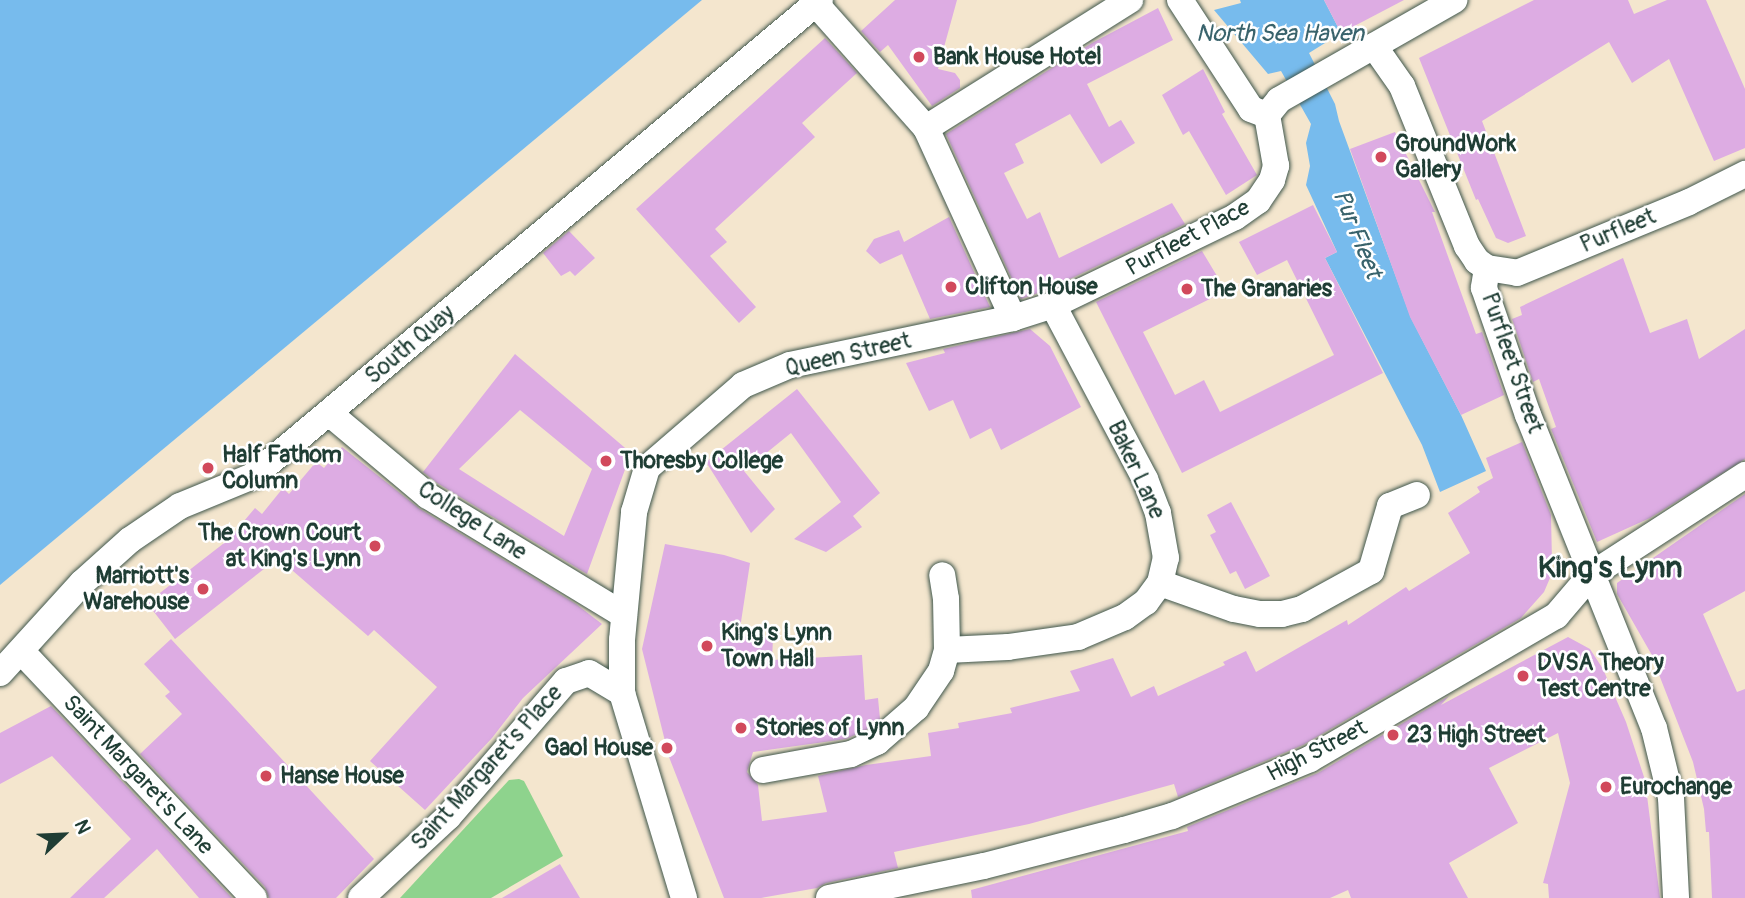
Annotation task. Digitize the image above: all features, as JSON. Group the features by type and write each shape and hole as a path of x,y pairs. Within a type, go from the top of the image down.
{"street":[{"path":"926,128 1130,0"},
{"path":"1180,0 1251,109 1273,107 1454,0"},
{"path":"818,2 926,128 1013,318"},
{"name":"South Quay","path":"0,673 22,652 82,583 130,540 180,506 253,476 818,2"},
{"name":"Purfleet Street","path":"1364,52 1402,86 1467,246 1477,261 1487,268 1484,288 1493,316 1591,575 1654,729 1671,798 1676,898"},
{"name":"Purfleet Place","path":"1013,318 1053,305 1187,243 1258,201 1272,180 1276,166 1273,107"},
{"name":"Purfleet","path":"1487,268 1517,273 1689,202 1745,174"},
{"name":"Baker Lane","path":"1053,305 1145,479 1158,513 1166,558 1160,583"},
{"name":"Queen Street","path":"684,898 622,693 624,615 634,512 647,468 743,385 790,366 1013,318"},
{"name":"College Lane","path":"329,413 428,496 624,615"},
{"name":"High Street","path":"829,898 984,866 1124,830 1172,816 1310,759 1556,616 1591,575 1745,475"},
{"path":"947,650 1009,647 1078,637 1125,617 1146,602 1160,583 1234,609 1282,614 1320,601 1371,571 1385,498 1417,495"},
{"path":"763,771 823,762 851,754 877,742 916,708 941,671 947,650 946,600 942,575"},
{"name":"Saint Margaret's Lane","path":"22,652 254,898"},
{"name":"Saint Margaret's Place","path":"361,898 448,817 566,681 589,673 622,693"}],"green space":[{"path":"509,780 524,781 563,856 491,898 400,898"}],"water":[{"path":"0,0 702,0 0,585"},
{"name":"North Sea Haven","path":"1240,0 1324,0 1341,33 1309,53 1335,104 1411,318 1461,415 1486,471 1440,492 1422,445 1325,258 1337,252 1306,185 1310,166 1306,143 1311,124 1281,71 1268,74 1214,10 1241,3"}],"building":[{"name":"Bank House Hotel","path":"895,0 957,0 938,69 955,73 960,80 960,88 932,106 888,45 880,52 861,31"},
{"path":"1324,0 1404,0 1341,33"},
{"path":"1534,0 1628,0 1634,14 1667,0 1706,0 1745,89 1745,148 1714,161 1669,59 1632,83 1609,42 1482,121 1526,236 1508,243 1496,238 1478,199 1476,200 1419,58"},
{"path":"1158,8 1173,40 1087,84 1109,127 1121,120 1135,143 1101,164 1070,114 1015,144 1024,163 1004,173 1027,219 1040,212 1059,258 1172,203 1185,224 1047,290 1021,299 946,134 1092,43"},
{"path":"825,38 857,73 802,123 815,137 715,229 727,242 710,256 756,307 739,323 636,209"},
{"path":"1203,69 1225,112 1222,114 1257,175 1226,195 1189,131 1183,135 1162,95"},
{"path":"1395,132 1435,212 1432,212 1476,334 1482,332 1504,395 1461,415 1410,317 1350,149"},
{"path":"1313,205 1337,252 1325,258 1383,373 1182,473 1096,302 1202,251 1226,291 1143,332 1175,395 1204,380 1220,412 1334,355 1287,260 1257,275 1239,242"},
{"name":"Clifton House","path":"949,217 990,307 930,319 902,254 880,264 866,251 874,239 899,230 904,242"},
{"path":"569,231 595,258 575,276 570,271 561,276 543,253"},
{"path":"1623,258 1650,333 1687,319 1699,359 1745,329 1745,459 1650,518 1597,542 1551,429 1556,427 1539,379 1533,382 1512,319 1522,315 1520,307"},
{"path":"1030,329 1050,346 1081,407 1001,450 991,428 970,439 953,400 929,411 906,363 945,353 943,349"},
{"name":"Thoresby College","path":"515,354 631,453 587,574 423,472","holes":["520,410 592,469 564,536 459,469"]},
{"path":"797,389 880,493 853,516 862,527 826,552 794,539 841,502 791,433 744,471 775,509 751,533 706,462"},
{"path":"1522,442 1551,515 1552,562 1550,578 1544,592 1521,618 1303,745 1178,797 1174,784 1029,824 894,852 898,868 826,883 817,888 761,898 724,898 669,757 642,649 665,544 724,555 750,563 739,635 773,638 772,660 862,655 865,700 878,698 880,719 868,729 846,739 753,752 747,772 758,785 762,821 827,812 818,776 866,765 931,756 928,733 959,728 958,723 1012,713 1010,708 1080,691 1070,671 1113,658 1131,697 1154,686 1158,696 1225,665 1223,662 1246,651 1256,672 1347,620 1348,625 1406,587 1409,591 1470,553 1448,513 1480,492 1477,487 1493,478 1486,458"},
{"path":"342,447 420,509 576,604 602,624 523,698 492,738 425,810 370,761 437,687 374,630 368,636 278,558 175,639 147,603 228,540 255,508 262,514 283,488 289,494 316,462 324,468"},
{"path":"1745,494 1745,591 1703,614 1737,692 1745,689 1745,898 1712,898 1709,832 1706,832 1704,809 1693,762 1658,672 1661,671 1617,594 1617,583"},
{"path":"1231,502 1270,576 1245,589 1236,571 1230,574 1210,535 1216,532 1207,515"},
{"path":"1568,637 1590,649 1603,669 1626,722 1645,780 1660,898 1549,898 1548,884 1543,883 1570,783 1558,733 1489,768 1518,823 1449,863 1468,898 1351,898 1348,890 1330,898 972,898 971,890 1188,831 1187,827 1318,773 1449,696 1441,705"},
{"name":"Hanse House","path":"171,639 374,859 336,898 269,898 265,887 140,754 182,714 165,696 170,692 144,664"},
{"path":"51,706 232,898 199,898 157,849 104,898 70,898 131,839 52,756 0,784 0,733"},
{"path":"560,864 580,898 502,898"}],"place":[{"name":"Bank House Hotel","path":"919,57"},
{"name":"GroundWork Gallery","path":"1381,157"},
{"name":"Clifton House","path":"951,287"},
{"name":"The Granaries","path":"1187,289"},
{"name":"Thoresby College","path":"606,461"},
{"name":"Half Fathom Column","path":"208,468"},
{"name":"The Crown Court at King's Lynn","path":"375,546"},
{"name":"Marriott's Warehouse","path":"203,589"},
{"name":"King's Lynn Town Hall","path":"707,646"},
{"name":"DVSA Theory Test Centre","path":"1523,676"},
{"name":"Stories of Lynn","path":"741,728"},
{"name":"23 High Street","path":"1393,735"},
{"name":"Gaol House","path":"667,748"},
{"name":"Hanse House","path":"266,776"},
{"name":"Eurochange","path":"1606,787"}],"district":[{"name":"King's Lynn","path":"1610,568"}],"water label":[{"name":"Pur Fleet","path":"1357,234"}]}
